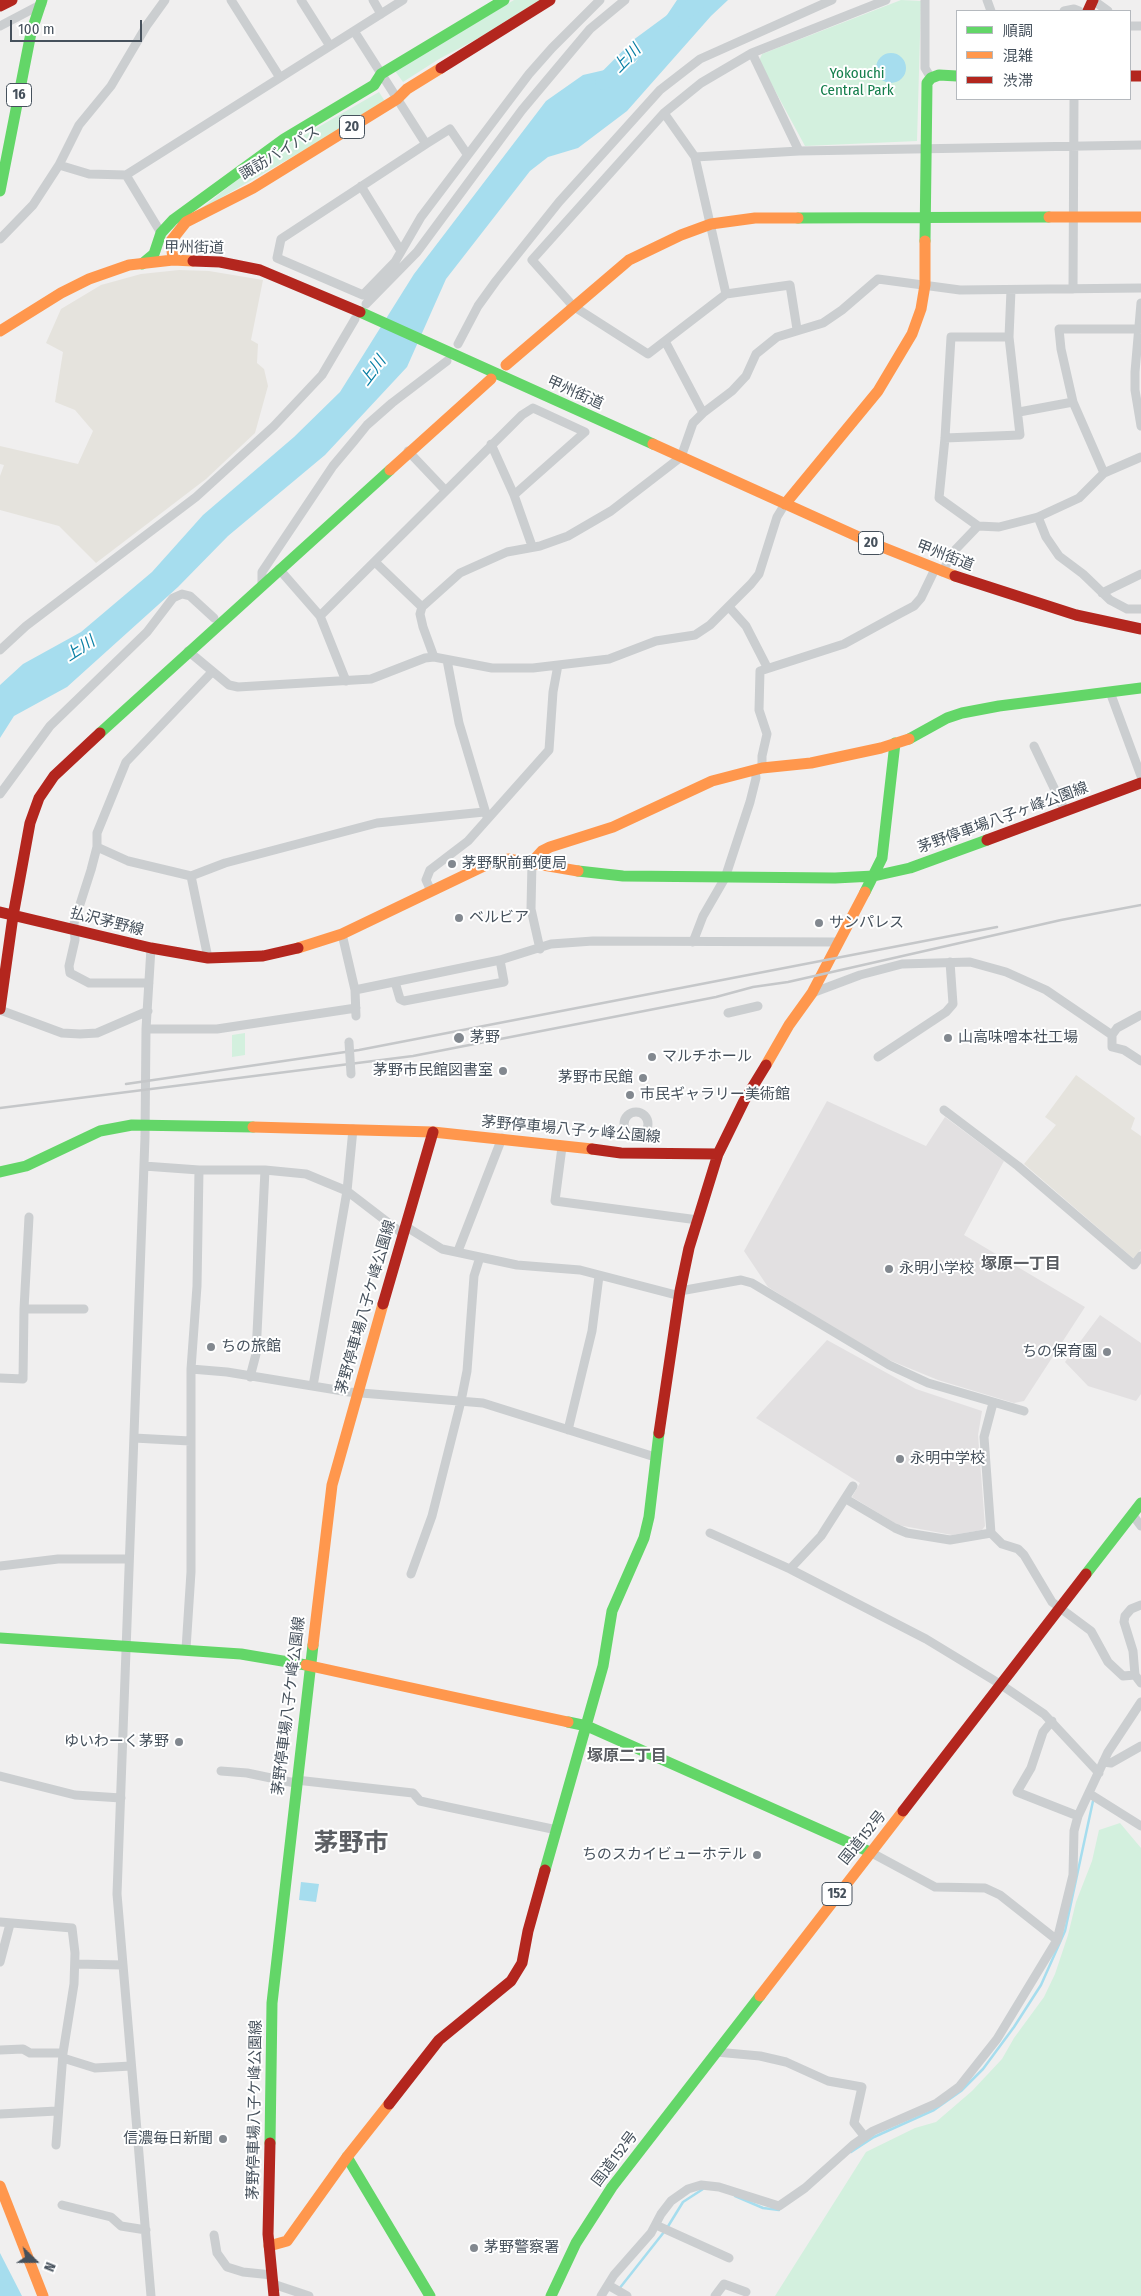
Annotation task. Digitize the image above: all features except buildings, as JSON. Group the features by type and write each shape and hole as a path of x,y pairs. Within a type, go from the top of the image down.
{"main road":[{"path":"0,6 12,0"},
{"name":"諏訪バイパス","path":"142,264 154,254 162,233 173,220 284,139 374,85 381,74 504,0"},
{"name":"諏訪バイパス","path":"173,260 171,241 186,222 253,188 397,99 407,89 515,24 550,0"},
{"name":"16","path":"0,191 31,33 44,1"},
{"path":"785,504 878,391 912,334 921,309 925,285 926,90 930,78 939,75 956,76"},
{"path":"506,365 629,260 681,235 711,224 755,218 1141,217"},
{"name":"甲州街道","path":"0,331 60,293 111,270 173,260 220,262 260,270 305,287 785,504 939,570 1009,595 1076,615 1141,629"},
{"path":"0,1010 13,916 30,823 39,798 54,776 408,451 491,379"},
{"path":"532,862 542,851 550,847 613,827 712,781 758,769 812,764 895,744 918,736 947,718 962,713 999,706 1141,688"},
{"path":"269,2246 287,2241 347,2157 439,2040 511,1981 522,1962 528,1931 603,1666 612,1611 646,1531 655,1457 689,1248 718,1154 744,1101 789,1025 812,993 837,942 874,876 884,852 895,744"},
{"name":"茅野停車場八子ヶ峰公園線","path":"431,891 488,864 508,859 591,873 624,876 725,878 874,876 910,868 1141,783"},
{"path":"342,934 431,891"},
{"name":"払沢茅野線","path":"0,912 151,948 208,958 270,954 310,945 342,934"},
{"name":"茅野停車場八子ヶ峰公園線","path":"0,1172 26,1166 78,1139 100,1131 124,1126 145,1125 433,1132 640,1154 718,1154"},
{"name":"茅野停車場八子ケ峰公園線","path":"273,2285 269,2246 272,2003 295,1782 332,1485 357,1391 433,1132"},
{"name":"国道152号","path":"552,2295 576,2243 592,2215 1058,1608 1141,1503"},
{"path":"0,1638 241,1654 309,1666 587,1726 870,1852"},
{"path":"347,2157 430,2296"},
{"path":"0,2186 43,2296"}],"street":[{"path":"0,239 33,205 59,165 79,125 111,86 147,25 165,0"},
{"path":"231,0 279,76"},
{"path":"301,0 330,46"},
{"path":"373,0 382,14"},
{"path":"59,165 89,174 126,174 279,76 403,0"},
{"path":"467,154 450,129 281,239 277,258 363,295 395,262 421,217 467,154 552,48 600,0"},
{"path":"0,650 26,626 196,497 274,426 322,375 361,312 417,252 522,110 590,29 624,0"},
{"path":"458,344 478,306 513,259 565,194 660,90 700,59 832,0"},
{"path":"797,329 790,285 726,294 648,354 573,306 532,260 664,113 701,83 752,53 886,0"},
{"path":"925,0 925,68 930,78"},
{"path":"1093,0 1107,10"},
{"path":"0,26 44,1"},
{"path":"354,31 426,144"},
{"path":"752,53 799,151"},
{"path":"1073,289 1074,100"},
{"path":"664,113 695,157 726,294"},
{"path":"695,157 799,151 1141,145"},
{"path":"126,174 162,233"},
{"path":"361,186 401,250"},
{"path":"434,657 423,627 420,614 422,607 460,573 507,552 540,546 568,536 611,511 681,457 693,423 732,391 746,376 756,354 777,337 797,329 823,323 878,280 960,290 1141,288"},
{"path":"945,438 1020,435 1019,412 1009,337 1011,290"},
{"path":"1141,303 1135,390 1141,426"},
{"path":"1104,473 1073,402 1061,349 1060,329 1138,330"},
{"path":"1009,337 951,337 945,438 939,498 978,526 999,527 1038,517 1079,498 1104,473 1141,458"},
{"path":"665,340 703,413"},
{"path":"262,584 262,572 334,466 367,425 392,403 447,361"},
{"path":"1019,412 1073,402"},
{"path":"320,616 522,415 533,408 585,432 514,495"},
{"path":"491,444 514,495 532,546"},
{"path":"408,451 445,490"},
{"path":"188,651 229,685 238,687 371,679 425,658 434,657 492,668 533,668 609,659 656,641 695,635 710,625 751,584 758,574 777,517 785,504"},
{"path":"1038,517 1046,538 1059,556 1083,574 1102,593 1127,609 1141,609"},
{"path":"693,942 703,916 725,878 750,802 762,756 767,734 759,710 760,671 844,644 905,610 921,598 939,570 978,526"},
{"path":"375,562 422,607"},
{"path":"279,569 320,616 346,681"},
{"path":"1102,593 1141,574"},
{"path":"0,794 50,726 147,632 173,598 182,594 190,596 214,618"},
{"path":"728,607 746,626 767,668"},
{"path":"447,660 459,723 486,815"},
{"path":"431,891 426,880 430,870 468,840 486,815 549,750 553,692 558,665"},
{"path":"149,983 89,984 70,973 69,966 75,940 74,923 97,847 96,833 126,762 212,672"},
{"path":"1110,692 1141,776"},
{"path":"1034,746 1065,811"},
{"path":"97,847 128,861 191,876 225,863 377,823 486,815"},
{"path":"532,862 531,909 540,949"},
{"path":"191,876 208,958"},
{"path":"146,1029 233,1027 356,1012 355,990 342,934"},
{"path":"355,990 500,960 551,944 593,941 837,942"},
{"path":"151,948 146,1029 144,1166 117,1894 151,2296"},
{"path":"395,982 400,999 404,1001 504,982 500,960"},
{"path":"878,1057 946,1012 953,1004 950,962"},
{"path":"812,993 860,975 902,964 970,962 1006,972 1046,990 1112,1035"},
{"path":"728,1013 758,1006"},
{"path":"0,1010 62,1033 80,1034 98,1033 148,1012"},
{"path":"1141,1015 1117,1028 1112,1035 1112,1047 1124,1050 1141,1061"},
{"path":"349,1042 351,1074"},
{"path":"944,1110 1018,1166 1134,1264 1141,1256"},
{"path":"313,1386 346,1190 353,1129"},
{"path":"458,1251 502,1138"},
{"path":"562,1147 555,1201 698,1220"},
{"path":"144,1166 199,1170 265,1170 306,1174 346,1190 404,1230 434,1245 517,1265 580,1270 680,1294 741,1280 752,1283 888,1365 928,1383 993,1403 1024,1410"},
{"path":"186,1649 191,1572 191,1369 197,1286 199,1170"},
{"path":"250,1377 256,1354 265,1170"},
{"path":"0,1378 23,1379 24,1309 29,1217"},
{"path":"411,1574 432,1516 461,1401 467,1371 474,1276 480,1257"},
{"path":"568,1430 592,1331 599,1276"},
{"path":"24,1309 84,1309"},
{"path":"191,1369 313,1386 484,1403 655,1457"},
{"path":"993,1403 984,1437 991,1533 1002,1544 1018,1549 1024,1555 1052,1602 1091,1631 1108,1662 1123,1676 1135,1674"},
{"path":"134,1438 190,1441"},
{"path":"790,1569 821,1536 854,1486"},
{"path":"846,1498 895,1528 907,1533 950,1540 991,1533"},
{"path":"1132,1514 1141,1526"},
{"path":"710,1533 790,1569 926,1639 1000,1684 1052,1721 1099,1773"},
{"path":"0,1566 58,1559 129,1559"},
{"path":"1141,1605 1131,1609 1125,1616 1124,1622 1133,1651 1135,1674 1141,1683"},
{"path":"601,2296 656,2225 671,2201 688,2189 701,2185 719,2187 779,2206 805,2188 865,2137 936,2102 959,2087 997,2039 1057,1940 1072,1874 1074,1831 1078,1816 1090,1794 1108,1752 1141,1702"},
{"path":"1052,1721 1043,1732 1031,1768 1017,1792 1078,1816"},
{"path":"1103,1762 1112,1763 1141,1746"},
{"path":"221,1771 248,1773 295,1782 413,1793 420,1801 429,1804 557,1830"},
{"path":"0,1776 75,1795 121,1798"},
{"path":"1090,1794 1141,1826"},
{"path":"870,1852 935,1887 985,1888 1000,1895 1057,1940"},
{"path":"0,1922 72,1928 75,1964 57,2111 56,2146"},
{"path":"0,1962 10,1924"},
{"path":"75,1964 123,1965"},
{"path":"0,2050 23,2049 30,2053 63,2056 95,2068 131,2066"},
{"path":"716,2052 760,2056 786,2062 828,2081 862,2087 854,2123 865,2137"},
{"path":"0,2114 57,2111"},
{"path":"62,2205 111,2217 121,2226 146,2230"},
{"path":"656,2225 729,2258"},
{"path":"214,2235 217,2252 227,2267 273,2285 310,2296"},
{"path":"715,2296 724,2284 746,2292"},
{"path":"608,2285 627,2296"}],"shaded area":[{"path":"179,270 209,271 263,280 251,340 258,344 257,363 264,369 268,386 255,433 206,479 96,563 59,526 0,510 0,476 4,465 0,464 0,446 78,464 93,431 75,410 55,402 63,352 46,343 61,309 101,285 141,274"},
{"path":"1076,1075 1135,1118 1131,1129 1141,1136 1141,1249 1134,1259 1024,1164 1056,1125 1045,1117"},
{"name":"永明小学校","path":"827,1101 926,1146 945,1117 1004,1161 964,1235 1085,1307 1024,1401 1014,1403 938,1380 877,1355 768,1287 744,1251"},
{"name":"ちの保育園","path":"1100,1315 1141,1343 1141,1394 1136,1401 1088,1386 1065,1362"},
{"name":"永明中学校","path":"827,1340 916,1389 982,1411 978,1435 985,1526 982,1530 952,1535 898,1525 852,1497 860,1483 756,1418"}],"green space":[{"path":"514,0 543,0 515,19 439,59 403,82 395,71"},
{"name":"Yokouchi Central Park","path":"901,0 921,1 917,141 805,146 759,61 762,54"},
{"path":"379,92 386,103 198,211 263,159"},
{"path":"245,1033 245,1055 232,1057 232,1035"},
{"path":"1120,1823 1141,1848 1141,2296 775,2296 866,2152 915,2128 936,2122 972,2091 1002,2059 1014,2038 1044,1997 1055,1974 1068,1935 1076,1902 1092,1861 1099,1830"}],"water":[{"path":"677,0 728,0 711,16 627,111 578,148 548,157 530,171 446,279 407,367 325,455 228,536 178,587 67,687 14,716 0,738 0,685 23,664 81,632 152,572 203,515 294,437 340,392 414,274 546,101 583,75 635,63"},
{"path":"891,53 902,57 906,68 902,79 891,83 880,79 876,68 880,57"},
{"path":"301,1882 319,1884 316,1902 299,1900"},
{"path":"0,2253 22,2296 0,2296"}],"waterway":[{"name":"上川","path":"603,82 640,45 701,0"},
{"path":"851,2152 874,2137 934,2110 961,2091 983,2069 1014,2027 1041,1985 1065,1931 1093,1801"},
{"path":"667,2228 683,2202 703,2189"},
{"path":"735,2196 763,2208 779,2210"},
{"path":"619,2289 664,2232"}],"railway":[{"path":"0,1108 413,1056 716,997 753,987 788,982 1061,920 1141,905"},
{"path":"126,1084 359,1050 997,927"}],"traffic: fast":[{"path":"0,191 31,33 42,0"},
{"path":"142,264 154,254 161,233 173,220 284,139 374,85 381,74 504,0"},
{"path":"925,241 927,83 931,78 939,75 956,76"},
{"path":"798,218 1049,217"},
{"path":"360,312 653,444"},
{"path":"100,733 390,470"},
{"path":"909,739 947,718 962,713 999,706 1141,688"},
{"path":"865,892 882,858 895,743"},
{"path":"578,871 623,876 835,878 874,876 910,868 987,840"},
{"path":"0,1172 26,1166 100,1131 132,1125 253,1127"},
{"path":"545,1870 603,1666 612,1611 644,1538 649,1517 659,1433"},
{"path":"1086,1574 1141,1503"},
{"path":"0,1638 241,1654 306,1665"},
{"path":"270,2143 272,2003 313,1645"},
{"path":"568,1722 587,1726 870,1852"},
{"path":"551,2296 576,2243 612,2187 760,1996"},
{"path":"347,2157 430,2296"}],"traffic: slow":[{"path":"173,260 171,241 186,222 253,188 397,99 407,89 441,68"},
{"path":"1049,217 1141,217"},
{"path":"506,365 629,260 681,235 711,224 755,218 798,218"},
{"path":"785,504 878,391 912,334 921,309 925,285 925,241"},
{"path":"0,331 61,293 89,279 129,265 173,260 193,261"},
{"path":"390,470 491,379"},
{"path":"653,444 872,543 955,576"},
{"path":"532,862 542,851 550,847 613,827 712,781 762,768 811,763 881,748 909,739"},
{"path":"298,948 342,934 488,864 508,859 578,871"},
{"path":"766,1065 789,1025 812,993 865,892"},
{"path":"253,1127 433,1132 592,1149"},
{"path":"313,1645 332,1485 383,1304"},
{"path":"306,1665 568,1722"},
{"path":"760,1996 903,1811"},
{"path":"269,2246 287,2241 347,2157 389,2104"},
{"path":"0,2186 43,2296"}],"traffic: jam":[{"path":"0,6 12,0"},
{"path":"441,68 550,0"},
{"path":"1088,10 1093,0"},
{"path":"1131,76 1141,76"},
{"path":"193,261 220,262 260,270 360,312"},
{"path":"955,576 1076,615 1141,629"},
{"path":"0,1009 13,916 30,823 39,798 54,776 100,733"},
{"path":"987,840 1141,783"},
{"path":"0,912 151,948 208,958 263,956 298,948"},
{"path":"592,1149 621,1153 718,1154 744,1101 766,1065"},
{"path":"383,1304 433,1132"},
{"path":"659,1433 680,1291 689,1248 718,1154"},
{"path":"903,1811 1086,1574"},
{"path":"389,2104 439,2040 511,1981 522,1963 528,1931 545,1870"},
{"path":"270,2143 268,2234 274,2296"}],"place":[{"name":"茅野駅前郵便局","path":"452,864"},
{"name":"ベルビア","path":"459,918"},
{"name":"サンパレス","path":"819,923"},
{"name":"茅野","path":"459,1038"},
{"name":"山高味噌本社工場","path":"948,1038"},
{"name":"マルチホール","path":"652,1057"},
{"name":"茅野市民館図書室","path":"503,1071"},
{"name":"茅野市民館","path":"643,1078"},
{"name":"市民ギャラリー美術館","path":"630,1095"},
{"name":"永明小学校","path":"889,1269"},
{"name":"ちの旅館","path":"211,1347"},
{"name":"ちの保育園","path":"1107,1352"},
{"name":"永明中学校","path":"900,1459"},
{"name":"ゆいわーく茅野","path":"179,1742"},
{"name":"ちのスカイビューホテル","path":"757,1855"},
{"name":"信濃毎日新聞","path":"223,2139"},
{"name":"茅野警察署","path":"474,2248"}],"district":[{"name":"塚原一丁目","path":"1021,1265"},
{"name":"塚原二丁目","path":"627,1757"},
{"name":"茅野市","path":"351,1844"}]}
